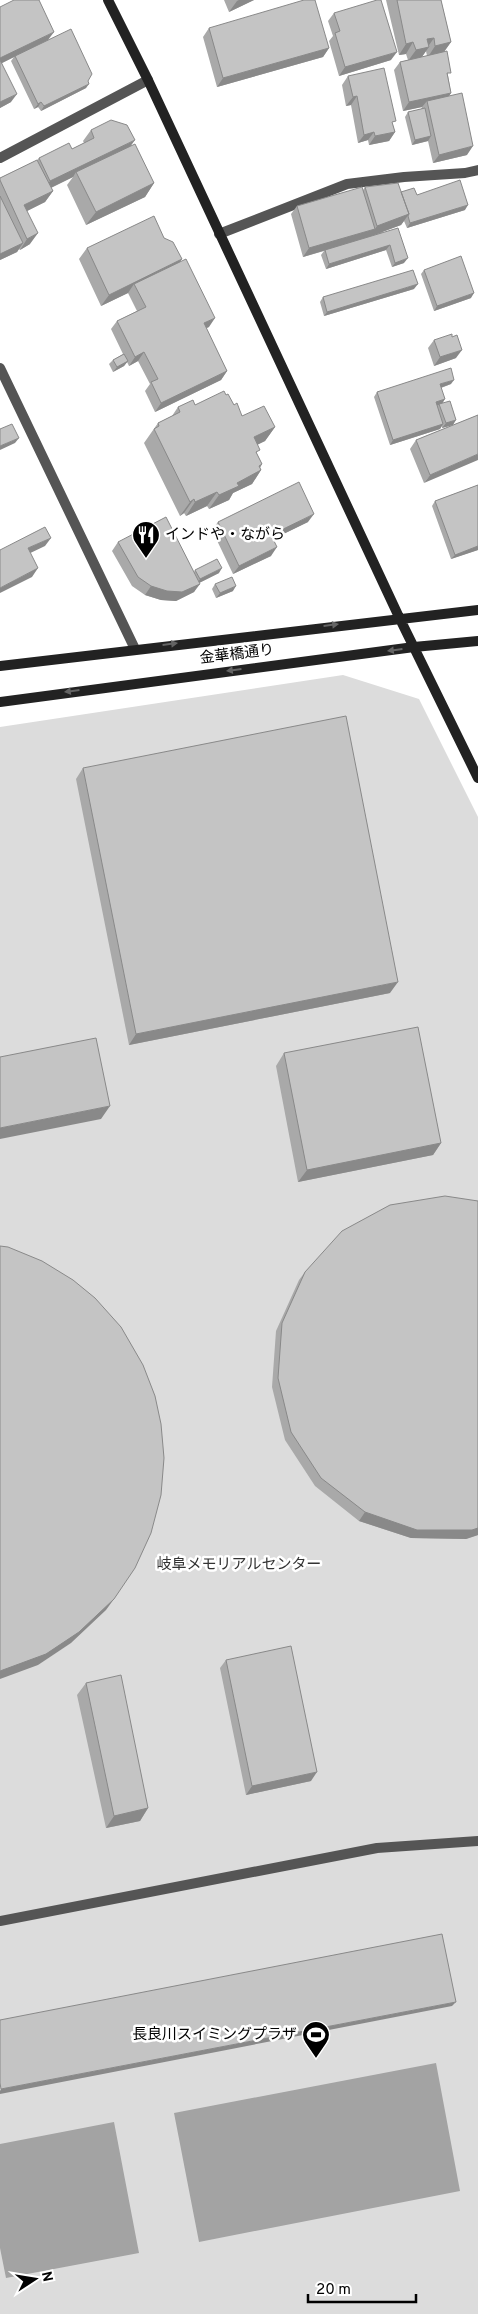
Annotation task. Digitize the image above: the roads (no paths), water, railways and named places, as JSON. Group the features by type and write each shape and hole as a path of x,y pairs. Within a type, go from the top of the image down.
{"street":[{"path":"108,0 148,80 399,618 478,778"},
{"path":"0,158 148,80"},
{"path":"219,234 347,184 404,177 465,173 478,170"},
{"path":"0,368 136,648"},
{"name":"金華橋通り","path":"0,666 136,648 478,610"},
{"name":"金華橋通り","path":"0,702 414,647 478,641"},
{"path":"0,1921 377,1848 478,1842"}],"place":[{"name":"インドや・ながら","path":"146,559"},
{"name":"長良川スイミングプラザ","path":"316,2059"}],"park label":[{"name":"岐阜メモリアルセンター","path":"239,1565"}]}
